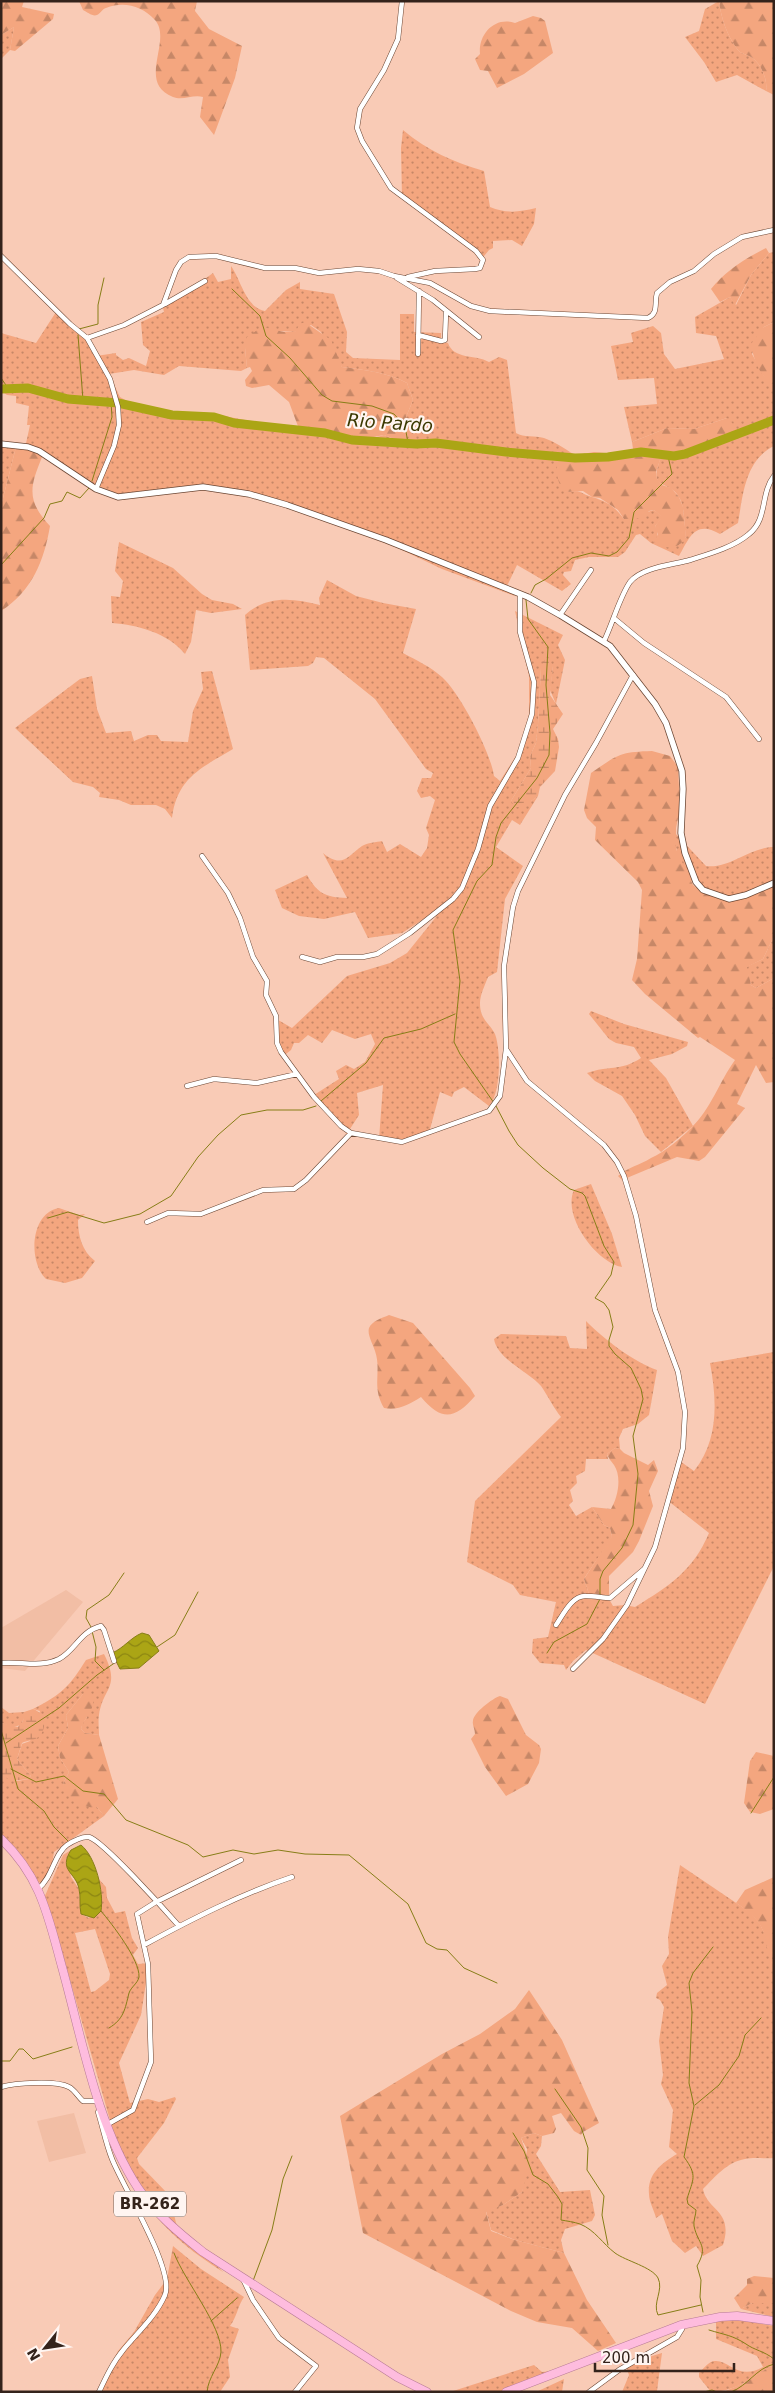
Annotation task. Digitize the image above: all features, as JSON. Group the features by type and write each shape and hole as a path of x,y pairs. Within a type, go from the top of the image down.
{"highway":[{"name":"BR-262","path":"1,1839 24,1863 38,1889 48,1915 105,2120 133,2180 162,2218 203,2252 242,2278 396,2377 427,2392"},
{"path":"506,2392 681,2324 720,2316 737,2316 774,2321"}],"street":[{"path":"402,1 398,39 384,70 360,109 357,128 362,141 391,188 476,251 482,260 482,264 475,269 435,271 406,277"},
{"path":"163,305 178,265 189,257 216,256 255,267 294,268 319,273 371,269 439,286 460,300 485,310 648,318 654,315 656,311 657,293 670,282 694,271 714,254 742,237 774,230"},
{"path":"1,256 32,288 88,338 105,366 118,407 118,436 96,489"},
{"path":"394,276 419,291 480,337"},
{"path":"88,338 124,325 205,281"},
{"path":"418,354 419,291"},
{"path":"418,335 441,341 445,340 446,312"},
{"path":"1,444 28,447 39,451 96,489 118,497 203,487 249,494 332,520 520,594 560,615 604,641 633,675 666,723 678,754 684,789 680,833 696,882 703,890 729,899 746,895 774,883"},
{"path":"604,641 630,582 636,576 692,560 738,542 758,525 766,492 774,476"},
{"path":"560,615 591,570"},
{"path":"302,957 320,962 336,957 362,957 377,954 410,933 453,899 462,888 478,849 490,806 518,758 532,714 534,682 520,632 520,594"},
{"path":"615,619 644,643 726,697 759,739"},
{"path":"202,856 228,894 240,918 252,957 265,976 268,985 266,995 276,1016 278,1043 285,1059 341,1126 351,1133 402,1142 478,1117 494,1107 499,1100 506,1049 504,966 513,907 518,891 565,795 633,675"},
{"path":"506,1049 527,1080 611,1153 624,1176 636,1216 655,1310 678,1372 685,1412 683,1448 663,1526 645,1569 623,1612 603,1639 573,1669"},
{"path":"187,1086 214,1079 257,1083 297,1074"},
{"path":"147,1222 168,1213 202,1214 263,1190 294,1189 306,1180 351,1133"},
{"path":"556,1625 576,1599 585,1595 610,1598 645,1569"},
{"path":"1,1663 36,1664 58,1659 85,1632 101,1626 114,1661"},
{"path":"38,1889 48,1879 66,1845 80,1838 88,1837 95,1840 112,1856 179,1926"},
{"path":"99,2392 115,2362 144,2327 164,2298 167,2286 166,2276 155,2248 112,2158 105,2120 133,2110 149,2069 148,1964 137,1914 156,1902 241,1860"},
{"path":"144,1945 179,1926 269,1884 292,1876"},
{"path":"1,2087 29,2084 63,2085 72,2089 83,2101 101,2105"},
{"path":"242,2278 252,2300 279,2338 316,2366 295,2392"},
{"path":"589,2392 619,2370 678,2337 682,2329 681,2324"}],"shaded area":[{"path":"66,1590 83,1602 25,1671 1,1668 1,1628"},
{"path":"74,2113 86,2153 49,2162 37,2121"}],"green space":[{"path":"1,1 24,1 22,7 54,14 53,19 15,51 10,50 14,27 1,35"},
{"path":"79,1 197,1 195,11 209,29 242,46 235,78 214,135 200,117 203,97 173,97 162,90 157,82 159,29 155,20 150,15 139,8 119,5 103,9 97,15 94,15 83,10"},
{"path":"719,1 721,14 733,44 739,51 755,60 761,67 765,77 766,91 737,75 716,82 685,37 699,31 705,9"},
{"path":"719,1 774,1 774,95 766,91 765,77 758,63 739,51 733,44 721,14"},
{"path":"533,16 545,21 553,53 524,74 497,88 488,71 480,70 475,59 480,54 480,47 485,34 495,24 501,22 515,23"},
{"path":"14,27 10,50 1,59 1,35"},
{"path":"403,130 441,155 484,171 490,207 513,212 536,208 534,224 522,246 512,240 493,241 493,248 480,261 472,250 402,198 401,148"},
{"path":"766,248 769,253 751,275 735,305 730,297 720,302 711,289 736,266"},
{"path":"774,252 774,322 764,327 752,354 764,376 774,385 774,446 764,452 751,469 744,490 738,523 720,534 705,529 695,532 679,556 651,543 640,534 636,535 625,552 618,557 589,557 575,560 571,571 564,572 563,575 571,584 562,591 517,565 507,586 515,596 442,569 383,541 332,521 240,494 210,489 124,496 90,483 45,453 42,457 38,453 25,448 30,425 27,425 29,406 16,403 16,396 7,395 1,391 1,333 36,343 56,312 84,334 96,356 116,353 123,360 129,358 146,366 150,351 143,345 141,322 164,312 162,304 195,286 213,273 218,282 231,279 231,266 253,305 265,311 286,290 300,282 300,289 334,294 347,332 346,352 353,358 400,360 400,314 414,314 414,332 441,333 441,342 448,343 455,352 460,354 489,362 499,357 507,360 516,433 544,438 573,454 558,458 566,492 578,492 602,501 614,508 624,519 654,510 663,517 655,526 658,531 657,536 679,545 686,537 683,508 675,492 658,481 657,469 661,457 704,446 727,418 694,429 667,428 632,442 624,407 657,404 654,378 618,380 611,346 633,342 631,333 653,326 661,333 664,354 675,369 724,359 716,336 696,333 695,317 730,297 736,305 751,275 769,253","holes":["311,325 321,332 342,367 367,370 407,383 413,400 404,422 405,428 396,440 384,435 377,437 319,434 208,413 161,411 127,401 120,397 109,374 134,370 164,375 179,366 241,371 247,368 245,348 278,331 295,332"]},
{"path":"305,322 331,340 342,367 367,370 407,383 413,400 404,422 408,436 402,442 384,435 358,440 340,434 319,434 299,429 289,402 269,385 252,388 246,386 245,380 252,371 250,367 247,368 245,348 247,337 262,327 284,332 295,332 300,324"},
{"path":"774,322 774,385 761,373 753,355 751,344 764,327"},
{"path":"727,418 735,426 721,437 704,446 661,457 656,472 657,479 662,485 671,488 679,497 683,507 686,537 676,546 667,547 654,542 658,534 655,526 662,517 654,510 649,511 643,518 624,519 618,510 600,498 592,497 583,491 566,492 560,485 557,472 558,458 594,452 634,456 632,442 667,428 694,429"},
{"path":"1,446 16,447 1,506"},
{"path":"16,447 30,449 42,457 32,493 37,508 50,526 40,563 29,585 12,603 1,611 1,506"},
{"path":"119,542 173,568 202,594 212,600 233,604 242,609 211,613 196,610 191,642 185,654 170,641 152,631 112,623 111,596 120,597 123,581 115,571"},
{"path":"327,580 356,596 416,609 403,653 433,670 449,685 474,724 492,766 494,776 500,781 520,750 529,714 529,676 515,611 563,635 558,645 565,660 556,704 550,690 553,666 541,668 538,724 536,743 530,756 531,768 511,801 531,801 538,796 520,825 512,820 496,847 523,866 505,899 497,972 488,977 480,1000 480,1009 485,1020 493,1030 497,1041 499,1072 496,1092 489,1106 464,1087 454,1092 452,1097 440,1092 429,1133 401,1140 379,1139 383,1085 357,1093 359,1115 350,1129 351,1136 347,1137 345,1129 314,1095 339,1079 336,1071 346,1065 354,1069 365,1062 375,1044 371,1034 355,1039 332,1030 322,1043 308,1035 299,1043 294,1043 291,1050 282,1057 273,1017 292,1028 347,976 390,963 407,953 436,917 433,913 402,933 368,938 355,912 324,919 299,916 282,908 275,890 307,875 323,893 333,897 347,898 323,853 330,858 340,860 349,857 364,845 382,841 387,852 400,844 421,857 427,848 429,835 426,828 435,800 430,796 421,798 417,791 422,778 431,778 433,773 426,769 375,699 324,658 316,657 313,663 308,666 250,670 245,615 262,604 271,601 290,600 320,605 319,598"},
{"path":"547,657 553,666 550,695 563,714 553,729 558,739 559,747 555,771 540,787 538,796 523,807 515,807 511,801 531,768 530,756 536,743 538,724 541,668"},
{"path":"212,671 233,749 192,776 179,793 172,818 165,809 156,805 131,805 119,800 99,797 100,793 93,787 73,782 15,728 80,679 92,676 97,709 106,733 131,731 134,741 148,735 157,735 161,741 188,742 193,711 203,689 201,672"},
{"path":"652,751 670,756 678,767 680,809 676,828 676,849 693,885 703,893 724,899 774,882 774,936 763,959 747,967 751,985 756,988 774,978 774,1082 766,1083 756,1065 737,1104 745,1108 705,1157 699,1161 677,1157 622,1180 618,1176 662,1152 698,1121 735,1060 700,1037 698,1038 645,994 632,980 637,959 642,890 638,882 595,840 596,827 587,818 584,810 591,773 619,756 632,752"},
{"path":"675,833 706,866 723,864 757,850 774,847 774,882 768,882 742,896 731,899 718,898 707,894 697,887 683,868 678,857"},
{"path":"774,936 774,978 756,988 751,985 746,967 763,959"},
{"path":"591,1011 624,1024 688,1042 687,1046 672,1054 649,1060 666,1078 693,1126 661,1152 645,1136 635,1115 622,1096 595,1081 587,1073 620,1067 641,1058 634,1047 616,1043 609,1039 589,1014"},
{"path":"591,1184 612,1234 622,1267 602,1257 592,1247 577,1224 572,1201 574,1190"},
{"path":"59,1208 79,1215 85,1214 78,1220 80,1237 87,1253 95,1261 82,1278 65,1283 46,1279 36,1261 35,1250 37,1228 42,1219 49,1212"},
{"path":"389,1315 413,1323 470,1388 475,1396 468,1404 455,1413 448,1415 435,1411 421,1397 399,1408 384,1408 378,1393 378,1365 369,1337 369,1328 372,1323"},
{"path":"586,1321 619,1349 657,1370 649,1415 638,1424 623,1429 619,1438 620,1449 615,1448 607,1454 608,1459 586,1459 585,1471 576,1476 577,1483 570,1490 573,1501 569,1505 576,1516 592,1507 604,1525 610,1528 611,1538 584,1579 590,1597 600,1602 609,1599 613,1606 625,1605 635,1607 659,1592 688,1568 703,1546 709,1533 667,1500 677,1459 694,1471 708,1446 712,1433 715,1405 710,1363 774,1352 774,1566 705,1704 586,1650 566,1670 564,1665 540,1663 532,1653 533,1639 548,1637 556,1602 520,1595 513,1585 467,1562 475,1501 561,1417 541,1386 501,1353 494,1339 501,1334 566,1336 570,1348 587,1349"},
{"path":"615,1448 648,1465 654,1460 658,1471 649,1491 653,1506 633,1552 609,1576 609,1599 592,1607 589,1605 590,1597 584,1579 612,1536 610,1528 604,1525 592,1507 611,1509 613,1504 617,1493 618,1475 607,1454"},
{"path":"104,1654 109,1665 111,1681 99,1715 99,1735 85,1733 81,1729 87,1717 83,1694 66,1715 68,1728 58,1746 60,1758 69,1772 63,1784 93,1807 97,1807 104,1816 54,1852 52,1865 44,1884 34,1881 1,1843 1,1774 17,1781 29,1779 31,1776 17,1759 22,1744 30,1741 40,1711 33,1709 64,1689 75,1677 86,1660"},
{"path":"88,1693 92,1697 93,1702 81,1729 85,1733 99,1735 118,1799 104,1816 97,1807 81,1805 68,1794 63,1784 69,1772 60,1758 58,1746 68,1728 66,1715 83,1694"},
{"path":"500,1696 508,1699 526,1735 539,1745 541,1749 539,1763 528,1784 506,1796 485,1767 471,1739 475,1734 473,1723 476,1714 488,1703"},
{"path":"1,1707 9,1713 24,1712 21,1725 13,1727 1,1723"},
{"path":"33,1709 41,1714 43,1718 43,1731 37,1738 22,1743 17,1759 31,1776 29,1779 11,1781 1,1774 1,1723 18,1727 23,1721 24,1712"},
{"path":"756,1752 774,1756 774,1809 760,1814 750,1812 744,1803 750,1761"},
{"path":"71,1850 68,1855 71,1877 79,1889 81,1914 89,1918 97,1903 100,1888 97,1877 106,1887 107,1898 115,1913 125,1911 132,1938 138,1948 133,1955 138,1964 149,1963 141,2015 119,2063 130,2103 148,2099 159,2102 175,2097 176,2099 164,2123 137,2158 139,2164 170,2196 176,2223 180,2229 223,2272 186,2246 147,2205 127,2169 118,2148 56,1931 44,1898 63,1855","holes":["95,1929 110,1974 109,1980 91,1992 75,1933"]},
{"path":"680,1865 751,1913 760,1924 766,1937 774,1972 774,2158 749,2158 733,2163 703,2189 709,2202 723,2218 725,2233 723,2245 703,2256 696,2246 685,2253 672,2241 662,2214 656,2218 649,2194 650,2181 653,2175 661,2165 677,2154 669,2147 673,2110 661,2084 663,2075 659,2041 664,2007 660,2000 656,1998 657,1993 667,1985 662,1966 669,1954 668,1937"},
{"path":"774,1877 774,1972 761,1927 756,1919 736,1903 745,1890"},
{"path":"529,1990 562,2040 599,2123 581,2135 574,2131 561,2113 552,2116 556,2129 554,2133 542,2136 534,2133 521,2138 530,2164 522,2192 503,2205 486,2212 491,2231 515,2240 564,2253 587,2300 616,2343 598,2351 572,2328 537,2322 511,2311 363,2233 340,2116 442,2054 480,2034 515,2009"},
{"path":"534,2133 542,2136 541,2146 536,2154 560,2192 590,2190 595,2215 592,2221 565,2229 561,2240 564,2253 515,2240 491,2230 486,2211 503,2205 522,2192 527,2149 521,2138"},
{"path":"173,2246 201,2269 244,2297 230,2326 239,2329 228,2360 230,2377 220,2392 96,2392 118,2351 134,2332 155,2295 167,2279"},
{"path":"754,2276 774,2278 774,2303 752,2303 741,2309 734,2298 747,2285 747,2279"},
{"path":"752,2303 774,2303 774,2317 741,2309"},
{"path":"734,2319 774,2326 774,2367 771,2366 750,2380 735,2387 711,2392 699,2377 699,2373 711,2362 725,2363 735,2369 747,2372 763,2367 757,2356 716,2339 716,2320"},
{"path":"662,2353 657,2391 622,2392 629,2375 625,2364"},
{"path":"534,2365 542,2372 561,2370 513,2392 450,2392"},
{"path":"771,2366 774,2367 774,2392 723,2392 744,2383"},
{"path":"564,2379 562,2392 536,2392"}],"water":[{"path":"142,1633 149,1635 159,1651 139,1668 120,1669 112,1653"},
{"path":"81,1845 95,1866 100,1885 101,1911 94,1918 81,1914 79,1889 66,1863 71,1850"}],"waterway":[{"path":"79,329 98,324 98,305 104,278"},
{"path":"232,289 260,316 266,336 290,358 322,395 332,401 372,406 394,414 405,426 408,443"},
{"path":"78,335 83,400"},
{"path":"1,378 8,388"},
{"name":"Rio Pardo","path":"1,389 28,388 68,399 118,403 172,415 214,417 234,423 325,433 352,440 416,444 436,443 575,458 608,457 641,452 674,456 685,454 774,420"},
{"path":"92,481 112,417 111,402"},
{"path":"531,593 535,585 546,579 572,558 591,553 609,556 617,552 629,538 634,512 672,474 668,456"},
{"path":"1,565 44,518 50,504 62,501 67,492 80,498 89,488"},
{"path":"494,1103 460,1054 454,1042 460,981 453,930 477,881 492,865 496,837 501,823 537,778 549,755 550,733 546,685 548,647 528,619 526,600"},
{"path":"321,1101 366,1063 384,1038 421,1029 455,1014"},
{"path":"48,1218 68,1212 104,1223 140,1214 171,1196 198,1157 218,1135 241,1115 267,1110 303,1110 316,1106"},
{"path":"496,1106 518,1145 570,1189 585,1196 604,1246 614,1262 611,1275 595,1298 604,1303 609,1310 613,1327 609,1346 631,1368 641,1389 643,1399 633,1436 638,1474 633,1525 622,1548 603,1571 600,1579 600,1595"},
{"path":"91,1627 86,1618 87,1610 109,1595 124,1573"},
{"path":"157,1647 175,1635 198,1592"},
{"path":"547,1653 554,1642 587,1624 600,1599"},
{"path":"92,1631 96,1647 95,1661 104,1670"},
{"path":"6,1743 59,1708 97,1675 116,1662"},
{"path":"1,1730 18,1789 44,1811 54,1827 68,1841"},
{"path":"11,1769 36,1782 64,1776 83,1791 104,1794 126,1820 188,1845 203,1857 233,1850 254,1854 278,1850 305,1854 349,1855 408,1904 426,1943 437,1949 447,1950 464,1968 497,1983"},
{"path":"751,1813 774,1777"},
{"path":"101,1911 130,1952 135,1961 139,1977 130,1991 121,2017 109,2028"},
{"path":"703,2312 700,2297 701,2280 697,2266 702,2254 702,2245 694,2226 696,2210 688,2204 687,2199 693,2173 684,2157 694,2106 689,2083 692,2012 689,1983 693,1973 713,1947"},
{"path":"695,2105 719,2085 739,2056 745,2035 761,2018"},
{"path":"1,2061 10,2061 19,2049 23,2049 33,2059 72,2047"},
{"path":"555,2089 581,2127 588,2148 587,2170 604,2196 602,2215 608,2245"},
{"path":"513,2133 524,2151 533,2175 548,2184 562,2204 561,2220 578,2223 585,2227 595,2233 615,2253 645,2267 655,2274 660,2287 656,2306 658,2315 701,2305"},
{"path":"253,2281 272,2230 283,2179 292,2156"},
{"path":"174,2253 209,2316 220,2341 221,2352 219,2362 209,2381 207,2392"},
{"path":"211,2321 237,2298"},
{"path":"709,2330 737,2339 774,2359"},
{"path":"731,2392 767,2366 774,2364"},
{"path":"704,2392 712,2390 717,2392"}]}
